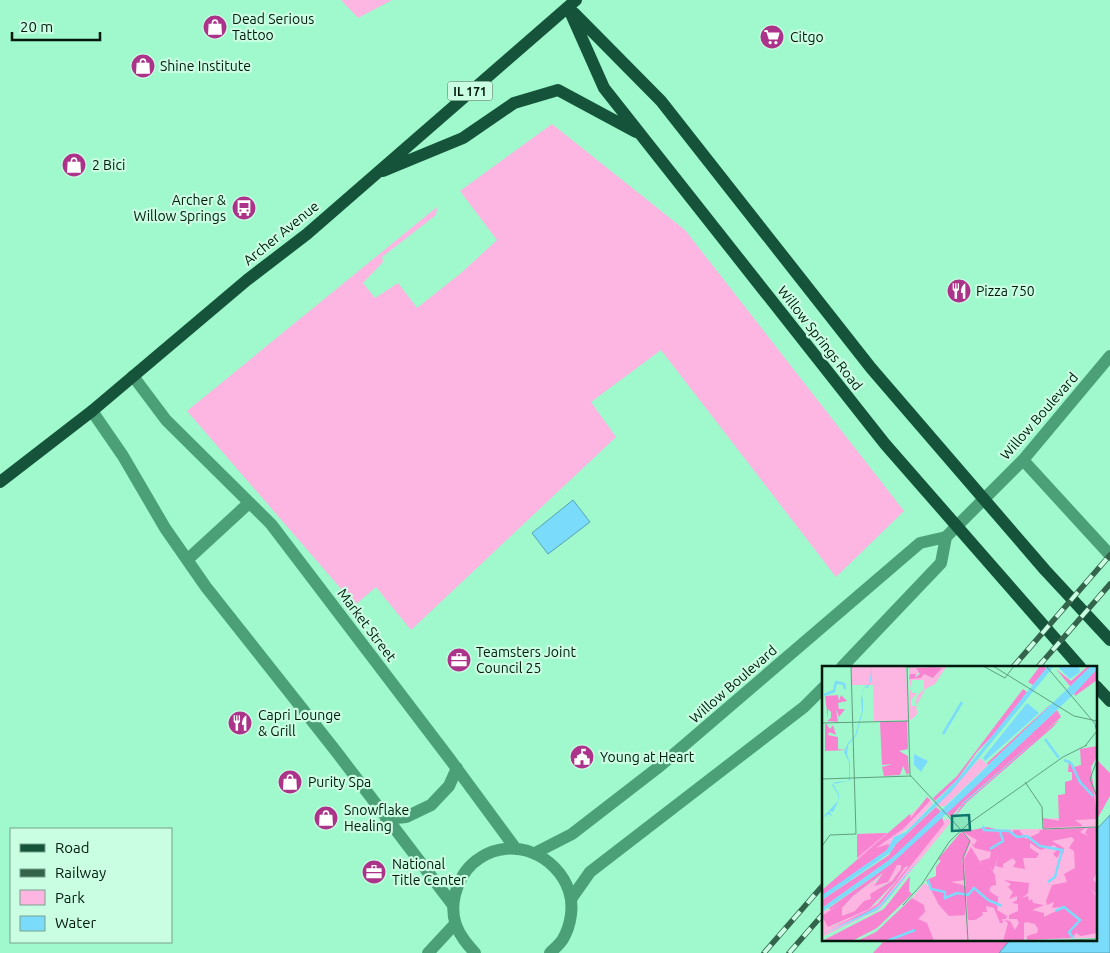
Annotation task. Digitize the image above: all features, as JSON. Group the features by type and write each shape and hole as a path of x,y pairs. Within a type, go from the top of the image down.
{"main road":[{"name":"Willow Springs Road","path":"569,2 604,88 885,444 1079,666"},
{"name":"Willow Springs Road","path":"569,2 661,101 865,360 1045,570 1110,640"},
{"name":"Archer Avenue","path":"0,482 92,411 247,280 307,234 569,2"},
{"path":"372,176 463,138 514,103 558,90 641,134"},
{"path":"1098,688 1110,701"}],"street":[{"name":"Willow Boulevard","path":"535,853 572,834 660,766 920,543 946,537 1023,460 1110,356"},
{"name":"Market Street","path":"133,376 166,420 271,524 457,768 516,849"},
{"path":"92,411 123,456 165,528 206,587 335,750 453,905"},
{"path":"1023,460 1110,555"},
{"path":"187,560 249,503"},
{"path":"843,666 941,563 946,537"},
{"path":"571,899 590,872 804,706 822,689"},
{"path":"386,818 406,817 431,805 449,786 457,768"},
{"path":"475,953 464,941 456,924 453,905 457,887 466,871 480,858 497,850 516,849 535,853 552,864 565,880 571,899 570,920 563,939 550,953"},
{"path":"428,953 456,924"}],"green space":[{"path":"341,0 392,0 358,18"},
{"path":"552,124 685,230 904,511 836,577 661,350 591,402 616,437 411,630 376,587 355,605 187,411 437,207 436,215 382,257 383,262 363,283 375,298 398,283 417,308 461,273 497,240 460,191"}],"shaded area":[{"path":"1098,761 1110,773 1110,796 1098,817"},
{"path":"885,940 1010,940 999,953 873,953"}],"water":[{"path":"573,500 590,522 548,554 532,533"},
{"path":"1110,815 1110,953 999,953 1010,940 1098,940 1098,828"}],"railway":[{"path":"1014,666 1110,555"},
{"path":"1039,666 1110,584"},
{"path":"764,953 822,886"},
{"path":"789,953 822,915"}],"place":[{"name":"Dead Serious Tattoo","path":"215,27"},
{"name":"Citgo","path":"772,37"},
{"name":"Shine Institute","path":"143,66"},
{"name":"2 Bici","path":"74,165"},
{"name":"Archer & Willow Springs","path":"244,208"},
{"name":"Pizza 750","path":"959,291"},
{"name":"Teamsters Joint Council 25","path":"459,660"},
{"name":"Capri Lounge & Grill","path":"240,723"},
{"name":"Young at Heart","path":"582,757"},
{"name":"Purity Spa","path":"290,782"},
{"name":"Snowflake Healing","path":"326,818"},
{"name":"National Title Center","path":"374,872"}]}
